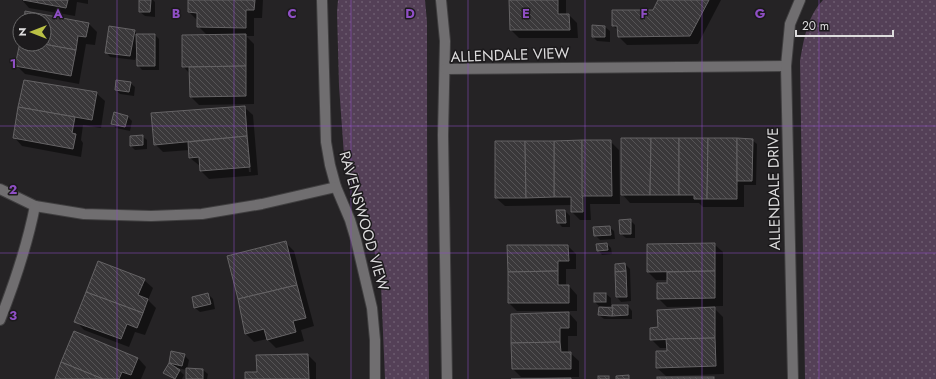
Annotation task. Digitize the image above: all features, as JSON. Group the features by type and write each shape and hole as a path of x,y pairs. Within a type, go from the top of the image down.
{"street":[{"name":"RAVENSWOOD VIEW","path":"322,0 326,142 336,187 350,220 356,240 372,308 375,340 375,379"},
{"path":"441,0 445,41 445,69"},
{"name":"ALLENDALE DRIVE","path":"793,379 786,66 790,24 800,0"},
{"name":"ALLENDALE VIEW","path":"447,379 443,134 445,69 786,66"},
{"path":"0,189 35,206 84,214 151,216 202,214 262,204 336,187"},
{"path":"0,320 18,274 28,240 35,206"}],"shaded area":[{"path":"338,0 425,0 427,22 427,245 429,379 385,379 381,285 366,208 351,176 344,155 339,86"},
{"path":"823,0 936,0 936,379 805,379 800,61 810,21"}],"building":[{"path":"23,0 68,0 66,8"},
{"path":"139,0 151,0 150,12 139,12"},
{"path":"188,0 255,0 254,10 246,10 246,28 197,27 197,13 188,12"},
{"path":"509,0 558,0 558,14 569,14 570,30 510,30"},
{"path":"658,0 709,0 690,36 618,37 617,26 612,26 612,10 653,10"},
{"path":"52,16 89,23 86,37 78,36 76,50 52,46"},
{"path":"592,25 605,26 605,37 592,37"},
{"path":"109,26 135,30 130,56 105,53"},
{"path":"136,34 155,34 155,66 137,66"},
{"path":"246,34 246,66 182,67 182,35"},
{"path":"52,46 76,50 71,76 15,66 18,52 52,52"},
{"path":"246,66 246,96 190,97 189,67"},
{"path":"24,80 97,92 92,120 18,107"},
{"path":"116,80 131,82 129,92 115,90"},
{"path":"245,106 247,136 154,145 151,113"},
{"path":"18,107 75,117 72,133 76,134 73,149 13,138"},
{"path":"114,112 128,116 125,127 111,124"},
{"path":"143,135 143,145 130,146 130,136"},
{"path":"247,136 250,167 200,171 199,157 189,158 188,142"},
{"path":"621,138 651,138 650,195 621,195"},
{"path":"651,138 679,138 679,195 650,195"},
{"path":"679,138 708,138 707,199 694,199 694,195 679,195"},
{"path":"708,138 737,138 737,199 707,199"},
{"path":"737,138 753,139 752,181 737,181"},
{"path":"582,140 583,212 571,212 571,197 554,197 554,141"},
{"path":"582,140 611,140 612,196 582,196"},
{"path":"495,141 525,141 526,198 495,198"},
{"path":"525,141 554,141 554,197 526,198"},
{"path":"556,210 565,210 566,223 557,223"},
{"path":"631,219 631,234 620,234 619,220"},
{"path":"610,226 611,235 594,236 593,227"},
{"path":"286,241 297,285 238,299 227,256"},
{"path":"607,243 608,250 597,251 596,244"},
{"path":"715,243 715,271 647,272 647,244"},
{"path":"507,245 568,245 569,261 558,261 558,271 508,272"},
{"path":"98,261 145,279 138,295 148,299 143,313 86,292"},
{"path":"625,263 626,271 615,272 615,264"},
{"path":"558,271 558,285 569,285 569,303 508,303 508,272"},
{"path":"626,271 627,297 616,297 615,272"},
{"path":"715,271 715,298 657,299 657,283 667,283 667,272"},
{"path":"297,285 306,318 293,321 296,332 267,340 264,329 245,334 238,299"},
{"path":"86,292 143,313 137,328 127,324 121,339 74,322"},
{"path":"208,293 211,304 194,308 192,297"},
{"path":"594,293 606,293 606,302 594,302"},
{"path":"612,305 628,305 628,315 612,316"},
{"path":"599,307 613,308 612,316 598,315"},
{"path":"715,307 715,338 650,340 650,328 658,327 657,310"},
{"path":"569,312 569,328 560,328 560,342 511,343 511,314"},
{"path":"74,331 138,358 131,375 122,372 119,379 103,379 61,362"},
{"path":"715,338 716,366 656,368 656,351 667,351 666,339"},
{"path":"560,342 561,352 571,352 571,369 512,369 511,343"},
{"path":"171,351 185,354 182,366 169,363"},
{"path":"308,354 309,379 245,379 245,372 257,372 256,355"},
{"path":"61,362 103,379 55,379"},
{"path":"169,363 180,370 175,379 163,373"},
{"path":"186,368 203,369 203,379 186,379"},
{"path":"629,375 629,379 616,379 616,376"},
{"path":"598,376 609,376 609,379 598,379"},
{"path":"657,377 714,377 714,379 657,379"},
{"path":"571,378 571,379 511,379"}]}
